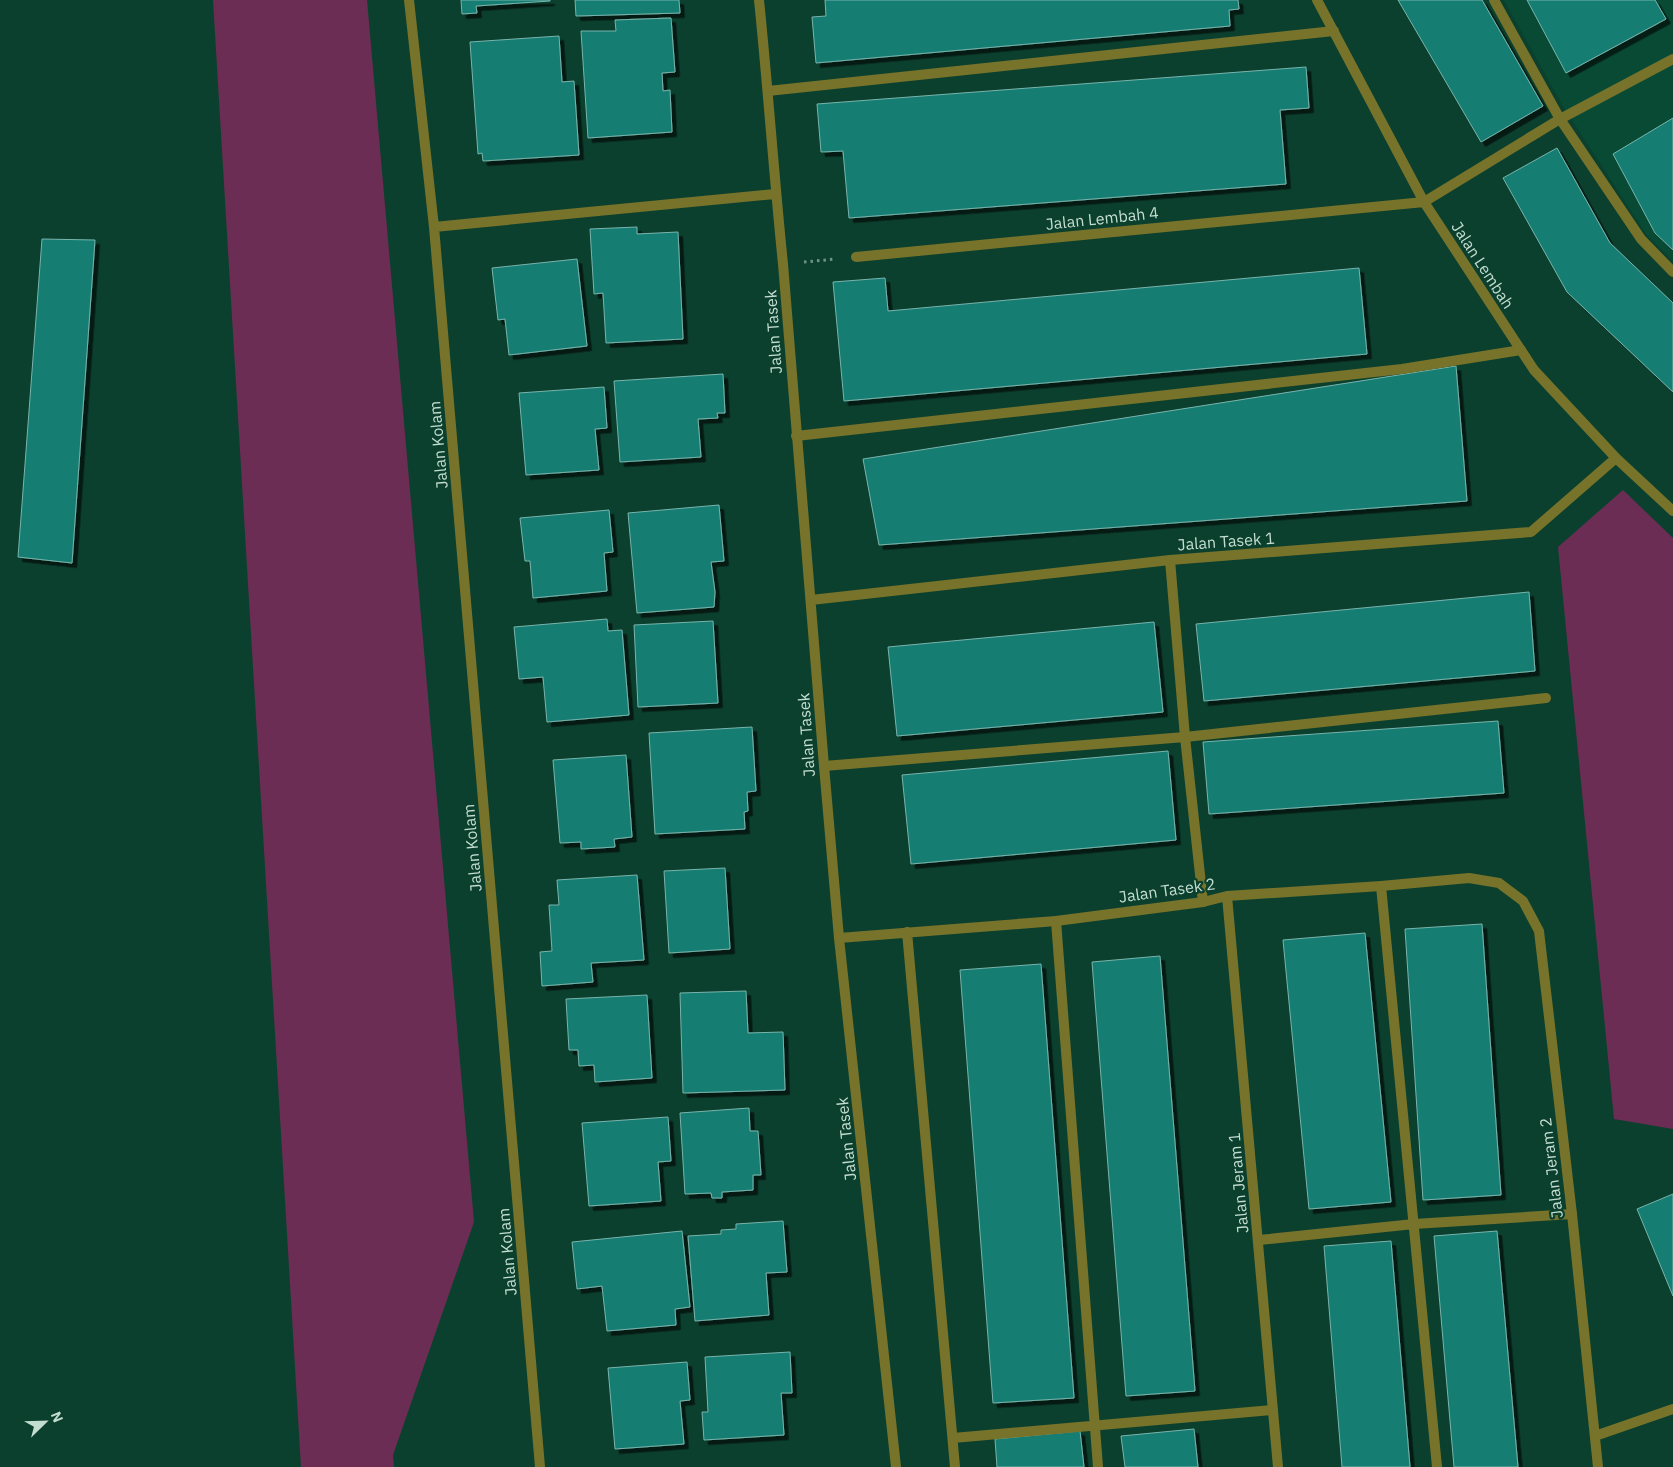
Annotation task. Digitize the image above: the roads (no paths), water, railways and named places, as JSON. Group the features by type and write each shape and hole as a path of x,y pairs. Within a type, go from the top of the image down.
{"street":[{"name":"Jalan Kolam","path":"409,0 434,227 540,1467"},
{"name":"Jalan Tasek","path":"759,0 839,938 896,1467"},
{"name":"Jalan Lembah","path":"1317,0 1424,202 1534,370 1616,458 1673,511"},
{"path":"1494,0 1560,119 1641,239 1673,272"},
{"path":"768,91 1334,31"},
{"path":"1424,202 1560,119 1673,59"},
{"path":"434,227 776,194"},
{"name":"Jalan Lembah 4","path":"856,257 1424,202"},
{"path":"796,436 1402,369 1521,350"},
{"name":"Jalan Tasek 1","path":"811,600 1170,560 1531,532 1616,458"},
{"path":"1170,560 1185,737 1203,902"},
{"path":"824,766 1185,737 1546,698"},
{"name":"Jalan Tasek 2","path":"839,938 1056,921 1203,902 1227,896 1469,878 1499,883"},
{"name":"Jalan Jeram 2","path":"1499,883 1524,901 1539,931 1572,1214 1598,1467"},
{"path":"1381,886 1437,1467"},
{"name":"Jalan Jeram 1","path":"1227,896 1278,1467"},
{"path":"1056,921 1098,1467"},
{"path":"907,932 955,1467"},
{"path":"1259,1240 1414,1224 1572,1214"},
{"path":"1595,1436 1673,1409"},
{"path":"953,1438 1273,1410"}]}
